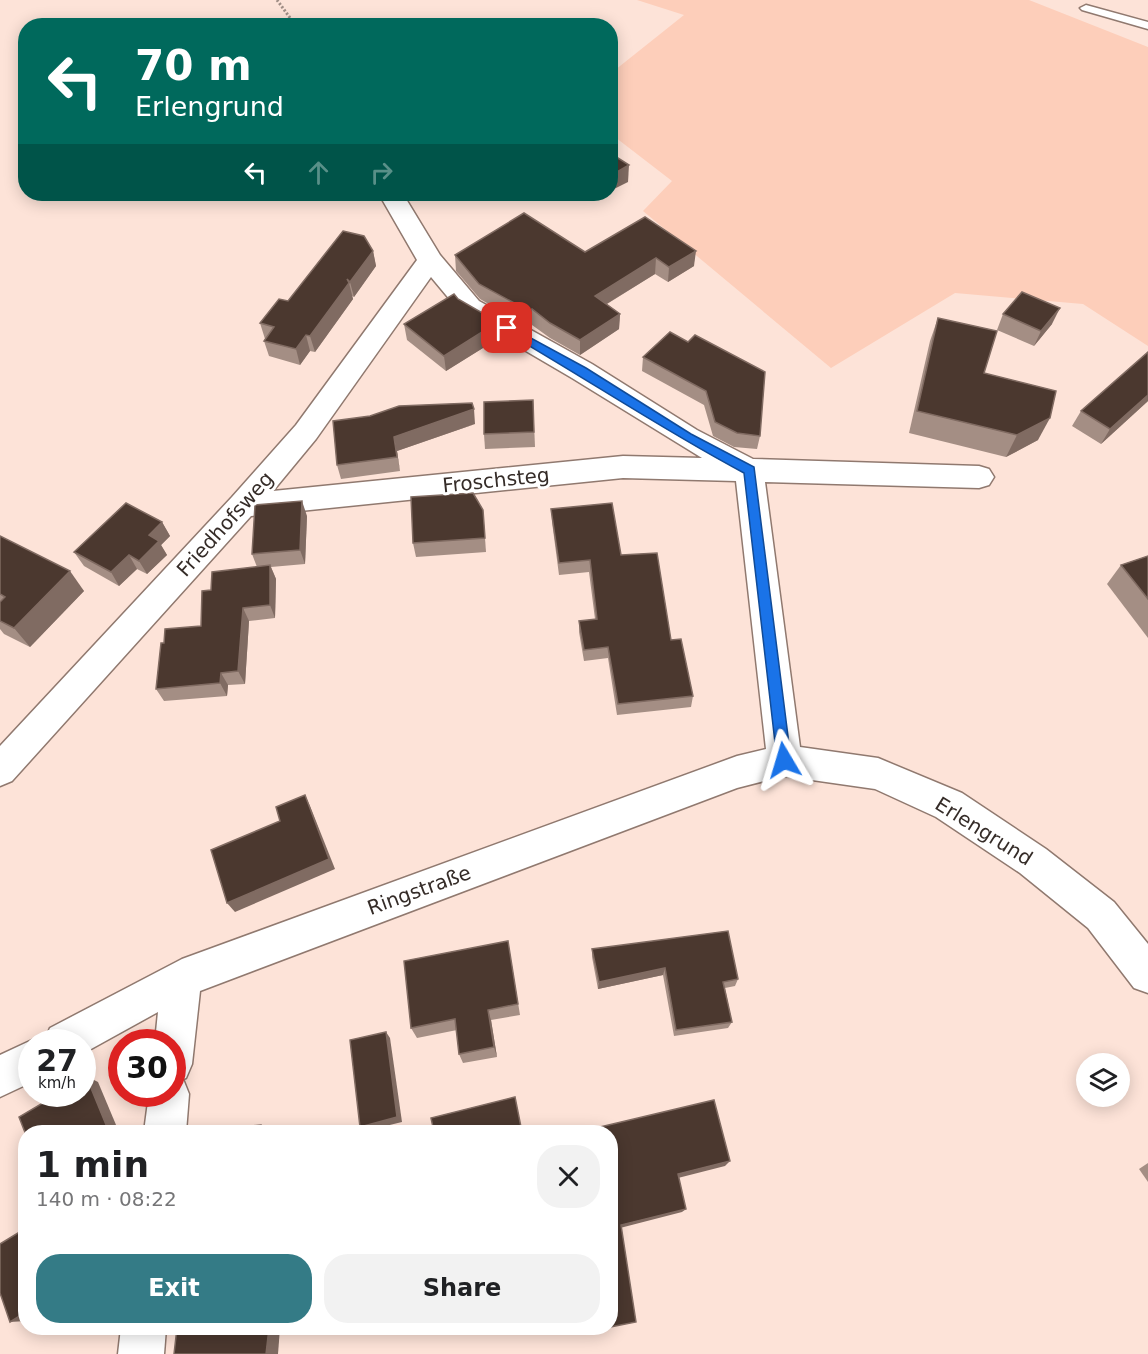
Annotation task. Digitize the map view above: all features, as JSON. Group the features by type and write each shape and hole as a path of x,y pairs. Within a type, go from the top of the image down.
{"street":[{"path":"395,201 430,260 470,307 582,371 687,437 749,470 979,477"},
{"name":"Friedhofsweg","path":"0,770 243,506 306,432 430,260"},
{"name":"Froschsteg","path":"243,506 623,467 749,470"},
{"path":"749,470 784,760"},
{"name":"Erlengrund","path":"784,760 878,774 949,805 1033,861 1101,915 1148,974"},
{"name":"Ringstraße","path":"88,1029 182,978 737,772 784,760"},
{"path":"176,1029 182,978"},
{"path":"0,1077 18,1067"},
{"path":"166,1125 168,1107"},
{"path":"141,1354 143,1335"}],"lane":[{"path":"1086,8 1148,27"}],"path":[{"path":"278,0 290,18"}],"shaded area":[{"path":"637,0 1029,0 1148,47 1148,346 1083,304 955,293 831,368 643,211 672,181 618,139 618,68 684,15"}],"building":[{"path":"618,158 629,165 618,171"},
{"path":"524,213 585,252 645,217 696,251 669,267 656,258 595,296 620,314 580,340 550,323 532,309 529,311 479,284 455,255"},
{"path":"343,231 364,236 373,251 350,282 347,279 349,283 310,336 306,335 296,349 264,341 274,327 260,323 279,299 288,301"},
{"path":"1022,292 1060,308 1041,331 1003,314"},
{"path":"454,294 458,299 498,322 444,356 404,324"},
{"path":"938,318 997,331 984,373 1056,391 1050,418 1017,435 917,411"},
{"path":"670,332 688,342 695,335 765,372 760,436 737,433 715,422 706,391 643,357"},
{"path":"1148,352 1148,395 1110,429 1081,411"},
{"path":"533,400 534,432 484,434 484,402"},
{"path":"472,403 474,409 394,437 397,457 337,465 333,421 370,416 399,406"},
{"path":"473,493 483,510 485,538 413,543 411,497"},
{"path":"302,501 300,550 252,554 255,505"},
{"path":"126,503 162,522 149,535 159,541 139,561 129,555 111,572 74,552"},
{"path":"612,503 621,555 657,553 671,640 681,639 693,696 618,704 608,647 584,650 579,621 597,619 590,560 559,563 551,509"},
{"path":"0,536 70,571 14,628 0,621 0,602 5,597 0,594"},
{"path":"1148,556 1148,599 1121,565"},
{"path":"270,565 270,605 243,608 238,671 221,673 220,683 156,689 161,643 164,643 165,629 201,626 202,591 211,590 212,572"},
{"path":"305,795 329,859 227,903 211,850 280,821 276,807"},
{"path":"728,931 738,979 723,982 732,1022 676,1030 665,968 599,982 592,949"},
{"path":"508,941 518,1004 488,1010 494,1047 459,1054 455,1019 411,1028 404,961"},
{"path":"386,1032 397,1117 360,1125 350,1040"},
{"path":"515,1097 521,1125 432,1125 431,1118"},
{"path":"96,1100 106,1125 22,1125 19,1117 36,1107 96,1107"},
{"path":"714,1100 730,1161 678,1174 686,1209 621,1225 636,1322 618,1325 618,1125 609,1125"},
{"path":"18,1233 18,1317 10,1322 0,1293 0,1244"},
{"path":"176,1335 268,1335 266,1354 174,1354"}],"route":[{"path":"507,328 582,371 687,437 749,470 784,760"}]}
